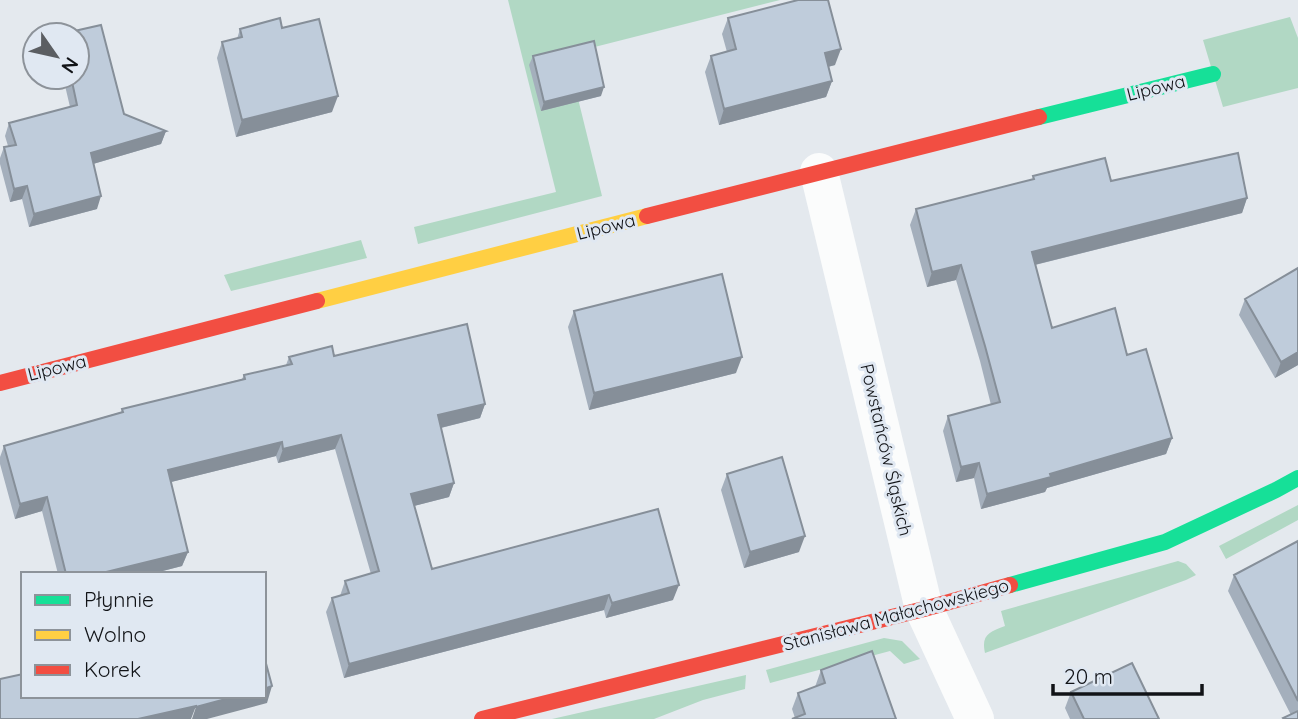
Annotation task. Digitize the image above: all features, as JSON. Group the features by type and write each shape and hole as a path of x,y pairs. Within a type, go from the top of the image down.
{"street":[{"name":"Lipowa","path":"0,383 819,172 1213,74"},
{"name":"Powstańców Śląskich","path":"819,172 924,609 975,719"},
{"name":"Stanisława Małachowskiego","path":"482,719 924,609 1165,542 1276,491 1298,478"}],"green space":[{"path":"508,0 780,0 567,54 602,196 418,244 414,227 556,192"},
{"path":"1290,17 1298,38 1298,88 1223,107 1203,40"},
{"path":"361,240 367,258 231,291 224,275"},
{"path":"1298,505 1298,520 1226,559 1219,546"},
{"path":"1178,561 1186,564 1196,575 985,653 985,638 1005,626 1001,611"},
{"path":"884,638 902,641 920,659 904,664 890,651 770,683 766,670"},
{"path":"746,675 745,689 703,700 654,719 552,719"}],"building":[{"path":"798,0 828,0 841,49 825,53 832,81 724,109 711,56 736,49 728,18"},
{"path":"280,18 282,28 319,19 338,96 242,120 222,42 242,37 240,29"},
{"path":"101,25 124,114 166,131 91,153 101,196 34,214 27,186 14,189 4,147 16,145 9,123 77,105 74,91 91,91 91,27"},
{"path":"594,41 604,87 544,102 533,56"},
{"path":"1238,153 1247,198 1032,252 1052,328 1115,308 1127,355 1146,349 1172,438 1050,474 1051,477 987,494 979,463 961,467 948,416 1000,402 961,265 932,272 916,209 1105,158 1111,181"},
{"path":"1298,268 1298,352 1281,362 1245,299"},
{"path":"722,274 742,357 594,393 574,311"},
{"path":"467,324 485,404 438,415 454,483 411,494 432,569 658,509 679,585 612,603 609,595 349,664 332,598 349,593 345,581 379,571 341,435 283,449 282,442 168,470 188,552 106,572 66,572 47,497 20,504 4,446 123,412 122,409 245,379 244,375 292,364 289,357 332,346 334,356"},
{"path":"782,457 805,536 750,552 727,474"},
{"path":"1298,541 1298,701 1234,575"},
{"path":"872,651 896,719 792,719 805,714 798,693 825,683 821,670"},
{"path":"1132,663 1159,719 1084,719 1071,692"},
{"path":"266,664 272,686 266,688"},
{"path":"21,674 21,698 230,698 138,719 0,719 0,679"},
{"path":"1298,711 1298,719 1283,718"}],"traffic: fast":[{"path":"1039,117 1213,74"},
{"path":"1010,585 1165,542 1298,478"}],"traffic: slow":[{"path":"317,301 647,216"}],"traffic: jam":[{"path":"647,216 1039,117"},
{"path":"0,383 317,301"},
{"path":"482,719 924,609 1010,585"}]}
